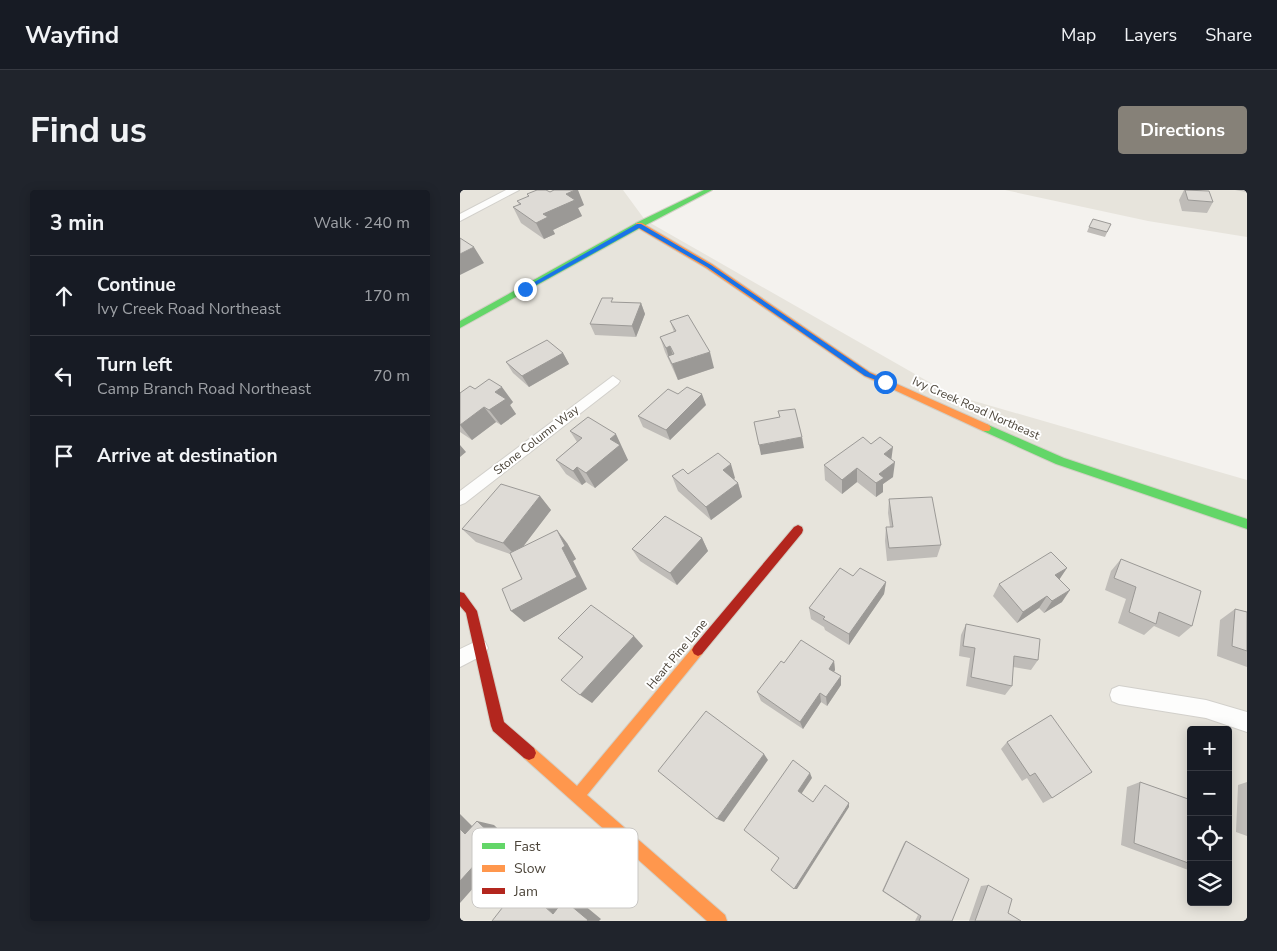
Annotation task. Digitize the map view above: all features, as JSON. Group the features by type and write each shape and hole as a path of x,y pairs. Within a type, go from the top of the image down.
{"street":[{"path":"460,218 514,190"},
{"path":"460,325 639,225 709,190"},
{"name":"Ivy Creek Road Northeast","path":"639,225 709,266 867,374 1060,461 1247,524"},
{"name":"Stone Column Way","path":"460,499 613,381"},
{"name":"Heart Pine Lane","path":"577,796 798,530"},
{"path":"460,597 470,611 498,726 613,828"},
{"path":"460,658 479,648"},
{"path":"1119,695 1206,709 1247,722"},
{"path":"638,850 719,921"}],"shaded area":[{"path":"460,190 623,190 645,220 950,394 1247,480 1247,921 460,921"},
{"path":"1005,190 1247,190 1247,237 1148,221"}],"building":[{"path":"537,190 550,192 554,190 575,190 566,194 575,200 543,214 548,217 536,223 513,207 521,204 517,201"},
{"path":"1185,190 1209,191 1213,202 1188,200"},
{"path":"1093,219 1111,224 1107,232 1089,227"},
{"path":"460,238 474,247 460,254"},
{"path":"602,298 613,298 611,302 641,303 632,326 590,324"},
{"path":"688,315 710,352 672,364 668,356 674,354 670,346 666,348 660,337 676,331 670,321"},
{"path":"547,340 563,353 522,376 506,362"},
{"path":"489,379 502,387 495,392 506,399 489,410 484,407 460,425 460,393 470,386 475,389"},
{"path":"687,387 702,394 666,430 638,416 668,389 678,394"},
{"path":"795,409 802,437 759,445 754,422 780,417 778,411"},
{"path":"588,417 616,434 610,439 620,445 586,473 577,467 573,471 556,460 582,438 570,431"},
{"path":"863,437 871,444 880,437 893,447 884,454 895,462 879,474 884,478 876,483 857,468 842,480 824,465"},
{"path":"718,453 731,464 723,470 738,483 706,507 672,476 683,469 688,474"},
{"path":"501,484 540,496 503,543 462,529"},
{"path":"932,497 941,545 889,548 886,527 893,527 889,499"},
{"path":"665,516 702,538 670,573 632,549"},
{"path":"557,530 565,546 562,548 577,577 511,611 502,589 522,579 510,553"},
{"path":"1051,552 1067,568 1055,575 1070,590 1052,601 1047,596 1023,612 999,584"},
{"path":"1121,559 1201,591 1192,626 1159,612 1156,624 1129,612 1136,587 1114,578"},
{"path":"840,568 853,576 860,568 886,582 849,634 823,619 825,617 809,608"},
{"path":"591,605 634,636 580,695 561,680 583,657 558,638"},
{"path":"1235,609 1247,612 1247,651 1232,646"},
{"path":"966,624 1040,639 1038,660 1014,656 1012,686 971,677 975,648 963,646"},
{"path":"801,640 834,661 829,669 841,676 826,697 820,693 800,722 757,692 781,661 784,663"},
{"path":"706,711 764,754 717,819 658,771"},
{"path":"1051,715 1092,772 1052,798 1035,773 1030,776 1007,742"},
{"path":"793,760 810,773 798,791 813,802 825,785 849,803 794,889 771,870 779,858 744,830"},
{"path":"1140,782 1187,799 1187,863 1134,843"},
{"path":"477,821 484,828 472,828 472,868 460,881 460,829 465,834"},
{"path":"906,841 969,879 952,921 919,921 921,916 883,891"},
{"path":"988,885 1012,899 1008,913 1021,921 975,921"},
{"path":"502,908 546,908 553,914 558,908 574,908 588,920 587,921 492,921"}],"traffic: fast":[{"path":"460,325 639,225 709,190"},
{"path":"986,428 1060,461 1247,524"}],"traffic: slow":[{"path":"639,225 709,266 867,374 986,428"},
{"path":"577,796 698,650"},
{"path":"529,753 614,828"},
{"path":"638,849 719,921"}],"traffic: jam":[{"path":"698,650 798,530"},
{"path":"460,597 471,611 498,726 529,753"}],"route":[{"path":"525,289 639,225 709,266 867,374 885,382"}]}
